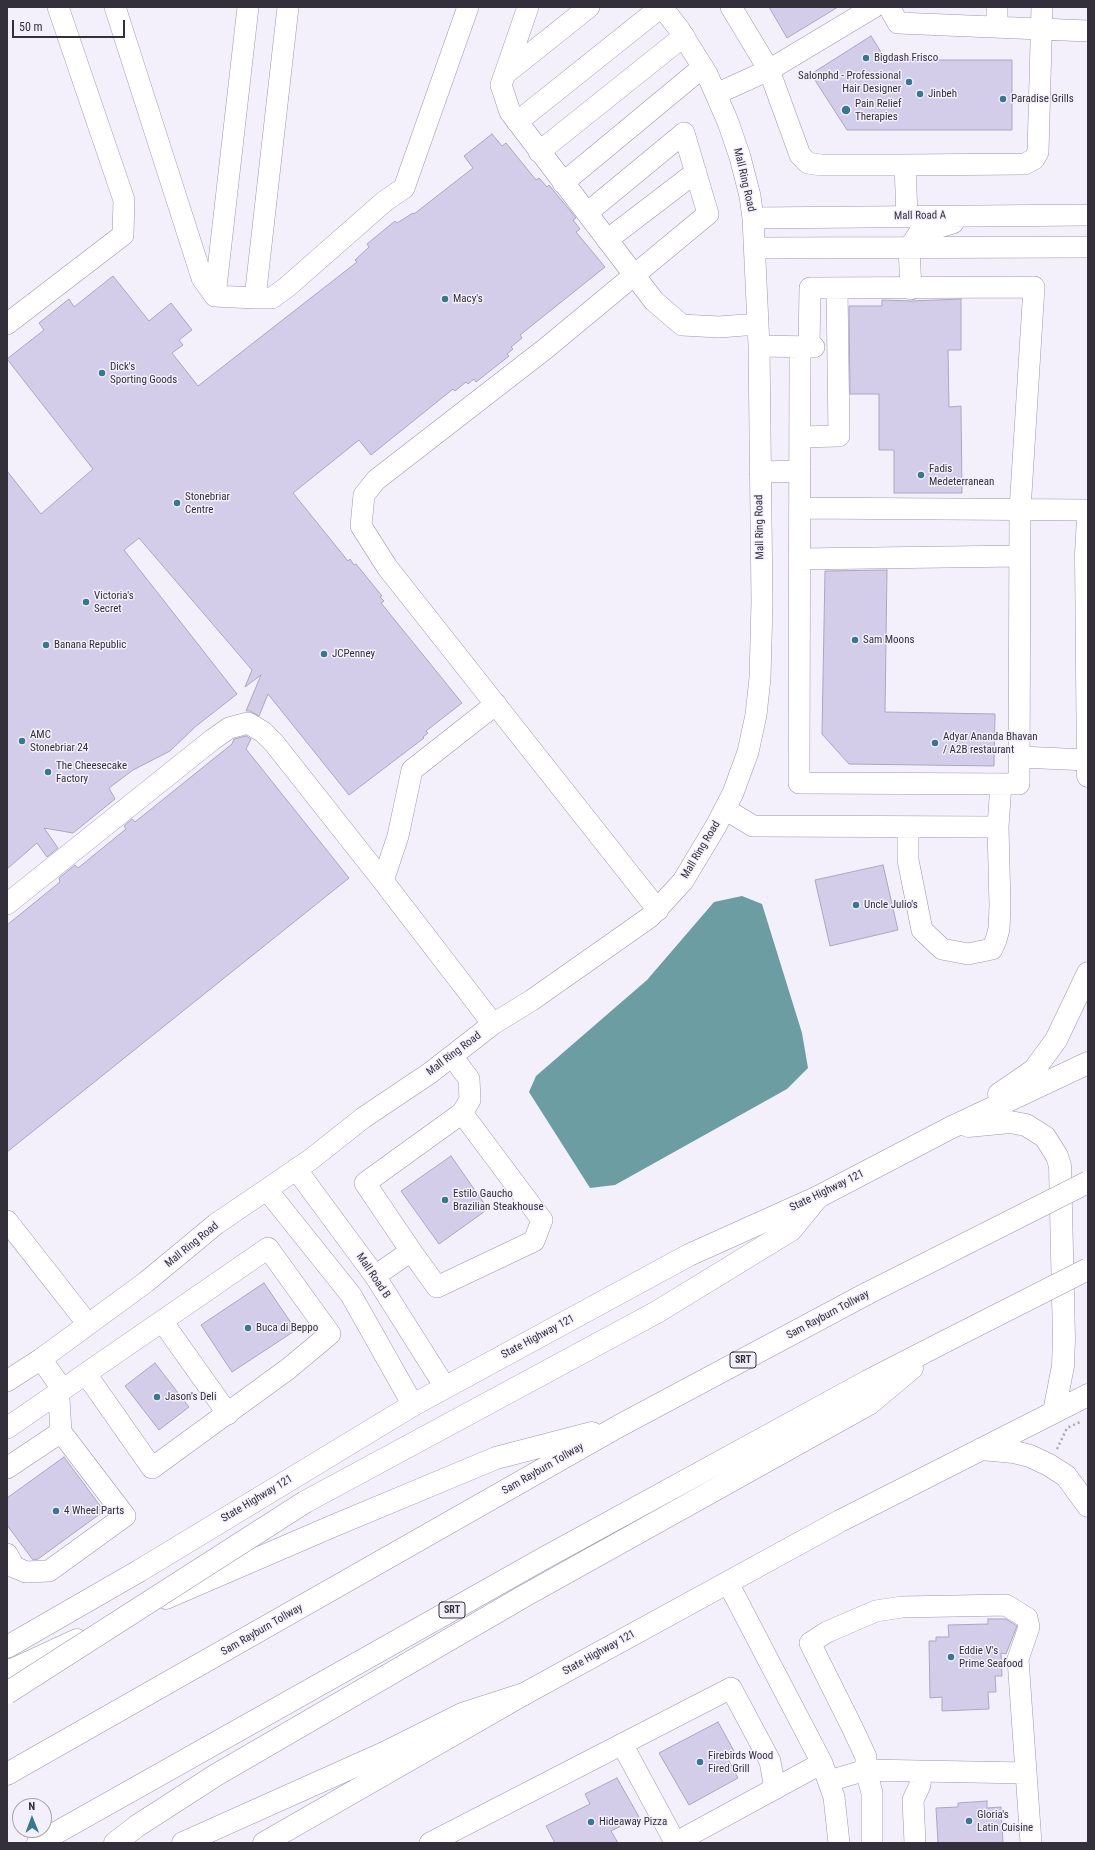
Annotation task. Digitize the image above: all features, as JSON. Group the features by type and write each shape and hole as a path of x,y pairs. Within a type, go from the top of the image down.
{"main road":[{"path":"1088,518 1086,554 1088,776"},
{"path":"950,1128 1034,1070 1056,1040 1088,973"},
{"name":"State Highway 121","path":"7,1647 138,1571 445,1387 690,1255 818,1197 950,1128 1088,1063"},
{"path":"950,1128 1010,1122 1026,1125 1044,1137 1057,1156 1060,1166 1064,1366 1054,1412"},
{"name":"Sam Rayburn Tollway","path":"7,1774 618,1426 868,1293 1088,1182"},
{"path":"7,1693 305,1502 656,1312 791,1230 818,1197"},
{"name":"SRT","path":"38,1843 553,1553 868,1381 1088,1269"},
{"path":"114,1843 137,1826 216,1775 526,1595 869,1404 946,1341"},
{"name":"State Highway 121","path":"264,1843 524,1694 840,1521 1088,1395"},
{"path":"7,1670 12,1670 167,1598 326,1529 496,1458 618,1426"},
{"path":"982,1448 1014,1452 1030,1456 1049,1465 1066,1476 1088,1506"},
{"path":"183,1843 384,1753 462,1714 524,1694"}],"street":[{"path":"7,324 124,236 124,200 58,7"},
{"path":"115,7 202,278 215,296"},
{"path":"215,296 248,7"},
{"path":"255,298 288,7"},
{"path":"215,296 272,298 287,287 384,201 404,188 468,7"},
{"path":"528,7 501,85 510,112 517,122 654,301 682,325 719,327 758,324"},
{"path":"504,74 589,7"},
{"path":"517,122 661,7"},
{"name":"Mall Ring Road","path":"7,1381 41,1359 146,1282 216,1224 267,1190 363,1118 452,1056 493,1024 532,1000 658,910 683,880 725,809 738,781 748,752 760,684 762,602 759,346 756,248 750,196 740,157 716,94 703,67 684,36 661,7"},
{"path":"731,7 769,70 800,155 808,163 821,165 1025,164 1034,159 1038,152 1042,7"},
{"path":"716,94 769,70 874,7"},
{"path":"889,7 898,23 950,16 997,17 1042,28 1088,31"},
{"path":"539,152 684,36"},
{"path":"563,183 703,67"},
{"path":"587,213 684,133 708,214 545,349 376,480 364,495 361,526 387,567 658,910"},
{"path":"905,165 907,216"},
{"path":"607,240 696,172"},
{"name":"Mall Road A","path":"753,218 1088,214"},
{"path":"911,289 909,248 919,233 981,216"},
{"path":"756,248 1088,247"},
{"path":"1034,287 1020,510 1019,784 799,783 800,437 805,347 810,288 837,288 911,289 1034,287"},
{"path":"800,437 839,436 837,288"},
{"path":"759,346 838,348"},
{"path":"760,472 800,471"},
{"path":"800,508 1088,510"},
{"path":"800,559 1020,556"},
{"path":"383,881 398,836 412,770 496,704"},
{"path":"7,904 212,740 229,728 248,723 263,732 274,743 493,1024"},
{"path":"1020,757 1088,760"},
{"path":"908,827 908,860 922,930 942,949 968,954 992,949 999,929 1000,906 998,827 1001,784"},
{"path":"725,809 753,826 998,827"},
{"path":"452,1056 469,1079 470,1100 462,1113 365,1183 437,1287 534,1241 542,1220 462,1113"},
{"name":"Mall Road B","path":"296,1169 375,1276 445,1387"},
{"path":"267,1190 351,1295 413,1405"},
{"path":"7,1221 88,1324"},
{"path":"7,1428 268,1248 330,1334 288,1369 152,1468 86,1374"},
{"path":"375,1276 411,1251"},
{"path":"162,1321 228,1414"},
{"path":"9,1564 26,1572 49,1571 125,1516 61,1432 58,1383 41,1359"},
{"path":"7,1468 61,1432"},
{"path":"728,1583 826,1772 834,1797 839,1843"},
{"path":"872,1843 872,1793 866,1770 866,1757 810,1643 827,1632 876,1611 902,1607 1006,1605 1027,1618 1029,1627 1018,1659 1031,1843"},
{"path":"430,1843 731,1688 770,1761 775,1789"},
{"path":"622,1744 675,1843 775,1789 826,1772 866,1770 1026,1773"},
{"path":"915,1843 913,1800 920,1785 921,1772"}],"path":[{"path":"1056,1451 1067,1428 1080,1422"}],"water":[{"path":"742,896 762,904 802,1033 808,1068 787,1089 615,1185 590,1188 529,1092 536,1076 647,980 714,902"}],"building":[{"path":"769,7 838,7 787,38"},
{"path":"871,36 886,60 1012,60 1012,130 847,130 811,74"},
{"name":"Stonebriar Centre","path":"492,134 502,146 506,143 536,180 539,178 547,187 549,185 576,218 573,220 580,229 576,232 605,267 520,335 522,338 511,347 513,349 507,354 509,356 476,382 474,379 468,384 466,382 455,391 453,389 371,455 359,440 293,493 348,561 350,559 354,565 356,564 382,596 380,597 384,601 381,603 462,703 426,731 428,733 423,737 424,738 349,795 268,694 259,716 250,711 246,711 261,675 245,687 252,670 139,538 124,550 237,694 195,727 170,751 133,770 109,788 115,799 73,833 44,828 58,848 47,857 37,843 7,869 7,471 41,514 93,469 7,359 44,330 39,323 69,299 74,307 113,276 149,321 171,303 192,330 179,340 183,345 172,353 198,386 357,262 355,260 369,247 367,244 395,221 397,223 413,213 414,214 473,168 464,156"},
{"path":"961,299 961,350 948,350 949,407 961,406 962,493 894,493 894,450 879,450 879,394 850,394 849,306 882,306 882,300 911,301"},
{"name":"Sam Moons","path":"887,570 885,712 995,714 994,766 849,764 822,734 825,571"},
{"path":"246,736 251,739 246,749 349,878 7,1152 7,925 60,882 59,878 75,865 78,868 126,829 124,826 132,819 135,822 232,744 234,739"},
{"name":"Uncle Julio's","path":"883,865 898,930 830,946 815,880"},
{"name":"Estilo Gaucho Brazilian Steakhouse","path":"451,1156 488,1209 439,1244 401,1191"},
{"name":"Buca di Beppo","path":"264,1283 296,1330 232,1372 201,1325"},
{"name":"Jason's Deli","path":"155,1363 189,1407 159,1430 125,1386"},
{"path":"64,1457 104,1511 38,1559 33,1560 7,1525 7,1498"},
{"path":"988,1619 1006,1619 1017,1626 1006,1654 1001,1653 1002,1676 995,1676 996,1692 988,1692 989,1709 942,1711 942,1697 930,1698 929,1641 936,1641 936,1637 949,1637 948,1625 988,1624"},
{"path":"718,1722 734,1751 726,1755 738,1778 689,1805 659,1753"},
{"path":"617,1778 639,1817 611,1831 618,1843 555,1843 546,1826 590,1804 585,1794"},
{"name":"Gloria's Latin Cuisine","path":"987,1801 987,1808 1001,1807 1003,1843 938,1843 936,1808 958,1807 958,1803"}],"place":[{"name":"Bigdash Frisco","path":"866,58"},
{"name":"Salonphd - Professional Hair Designer","path":"909,82"},
{"name":"Jinbeh","path":"920,94"},
{"name":"Paradise Grills","path":"1003,99"},
{"name":"Pain Relief Therapies","path":"846,110"},
{"name":"Macy's","path":"445,299"},
{"name":"Dick's Sporting Goods","path":"102,373"},
{"name":"Fadis Medeterranean","path":"921,475"},
{"name":"Stonebriar Centre","path":"177,503"},
{"name":"Victoria's Secret","path":"86,602"},
{"name":"Sam Moons","path":"855,640"},
{"name":"Banana Republic","path":"46,645"},
{"name":"JCPenney","path":"324,654"},
{"name":"AMC Stonebriar 24","path":"22,741"},
{"name":"Adyar Ananda Bhavan / A2B restaurant","path":"935,743"},
{"name":"The Cheesecake Factory","path":"48,772"},
{"name":"Uncle Julio's","path":"856,905"},
{"name":"Estilo Gaucho Brazilian Steakhouse","path":"445,1200"},
{"name":"Buca di Beppo","path":"248,1328"},
{"name":"Jason's Deli","path":"157,1397"},
{"name":"4 Wheel Parts","path":"56,1511"},
{"name":"Eddie V's Prime Seafood","path":"951,1657"},
{"name":"Firebirds Wood Fired Grill","path":"700,1762"},
{"name":"Gloria's Latin Cuisine","path":"969,1821"},
{"name":"Hideaway Pizza","path":"591,1822"}]}
